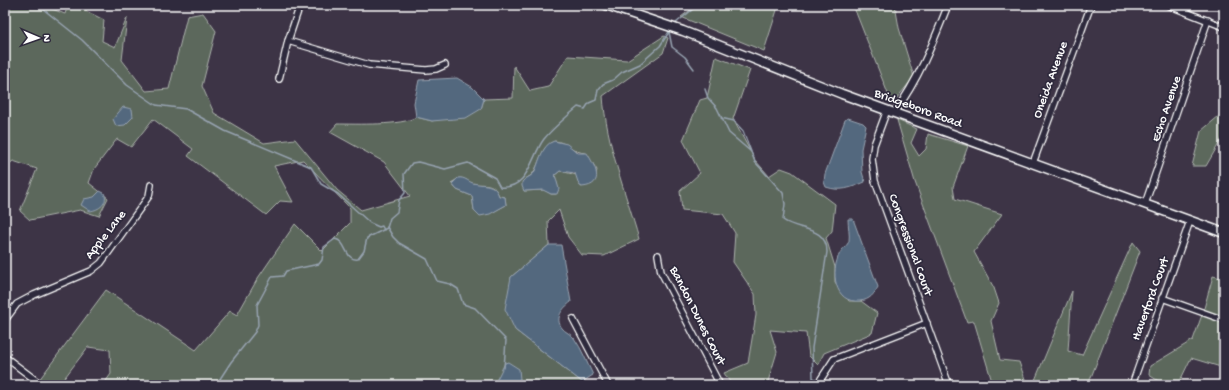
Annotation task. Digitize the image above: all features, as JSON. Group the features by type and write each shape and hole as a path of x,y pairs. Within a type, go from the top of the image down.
{"main road":[{"name":"Bridgeboro Road","path":"606,5 683,31 890,112 1224,233"}],"street":[{"path":"279,79 288,41 300,5"},
{"name":"Congressional Court","path":"948,5 925,64 907,96 890,112 874,145 872,159 875,181 949,385"},
{"name":"Oneida Avenue","path":"1033,163 1091,5"},
{"path":"1168,5 1186,8 1224,28"},
{"name":"Echo Avenue","path":"1145,204 1208,20"},
{"path":"288,41 369,65 426,70 436,69 445,65"},
{"name":"Apple Lane","path":"5,320 17,304 34,295 91,271 101,263 149,196 151,185"},
{"name":"Haverford Court","path":"1132,385 1190,220"},
{"name":"Bandon Dunes Court","path":"658,255 661,272 720,385"},
{"path":"1162,298 1224,320"},
{"path":"573,319 608,385"},
{"path":"817,385 823,373 834,359 927,324"},
{"path":"5,357 42,385"}],"green space":[{"path":"5,5 42,5 65,14 68,5 87,5 86,11 104,20 102,41 115,47 127,18 122,60 146,91 169,89 187,16 203,13 216,31 202,86 214,113 264,143 295,139 337,190 361,210 410,196 384,162 330,132 337,124 390,123 410,120 416,117 432,121 481,109 484,99 513,98 514,66 530,91 548,87 568,56 627,60 664,36 668,38 663,53 603,96 612,150 639,239 604,256 582,255 568,237 559,210 548,221 549,245 511,277 515,330 582,382 581,385 498,385 493,382 491,385 103,385 111,374 110,350 88,347 59,385 37,385 36,384 106,290 196,350 230,311 237,315 258,278 295,224 322,251 350,223 350,208 303,160 274,166 293,202 280,201 266,215 188,156 193,149 153,119 131,147 117,139 94,169 89,183 108,198 99,216 80,210 30,220 20,211 37,169 13,161 5,167","holes":["555,141 563,143 582,153 586,153 597,170 594,182 581,187 577,175 560,171 555,175 558,188 556,194 551,194 544,190 524,191 525,179 533,173 547,146","459,178 471,183 490,185 494,187 499,196 505,197 506,205 493,212 480,215 474,210 472,196 457,190 451,183"]},
{"path":"697,5 780,5 778,7 764,51 681,17"},
{"path":"853,5 895,5 899,28 914,77 892,104"},
{"path":"716,57 750,70 733,119 755,160 769,176 781,168 792,172 835,204 832,231 826,238 835,267 835,282 849,301 861,301 877,313 872,333 824,353 818,365 809,356 806,333 770,330 777,352 767,385 732,385 724,373 748,363 756,315 755,294 733,262 735,233 723,214 682,210 680,191 700,173 683,140 700,100 707,98"},
{"path":"1219,116 1224,116 1224,135 1206,166 1192,166 1201,131"},
{"path":"897,120 917,129 911,143 919,156 926,149 928,134 968,146 953,187 955,199 1002,214 974,252 994,288 999,303 991,321 1000,360 1019,362 1027,385 993,385 974,321 967,322 915,182"},
{"path":"1133,242 1140,251 1088,385 1033,385 1072,291 1068,351 1082,355"},
{"path":"1213,276 1224,279 1224,368 1191,358 1178,385 1165,385 1149,375 1150,366 1193,340"}],"water":[{"path":"457,78 472,87 484,99 481,109 466,118 432,121 416,117 414,103 419,80"},
{"path":"123,107 132,109 133,117 125,125 116,126 113,119"},
{"path":"848,118 863,123 866,126 861,149 862,172 865,182 846,189 826,187 824,182 825,174 845,120"},
{"path":"554,141 567,144 578,153 587,153 595,169 596,179 594,183 582,187 579,185 575,173 560,171 555,175 559,189 557,194 551,194 543,190 524,191 522,182 533,174 543,151 549,143"},
{"path":"458,178 473,183 488,185 494,188 499,196 505,197 506,205 490,214 480,216 474,210 472,196 457,190 452,184"},
{"path":"100,191 104,193 105,200 100,208 90,211 81,205 84,199 94,197"},
{"path":"848,219 853,219 878,287 869,298 860,301 851,301 844,297 836,285 835,269 837,260 849,241"},
{"path":"549,245 561,245 571,302 560,314 560,324 563,329 577,342 593,375 582,382 515,330 505,309 511,277"},
{"path":"508,362 519,369 520,379 515,385 498,385 495,383 505,363"}],"waterway":[{"path":"38,5 82,40 127,85 156,105 186,109 225,131 311,167 321,184 338,194 370,223 379,227 382,226 384,230"},
{"path":"676,23 698,5"},
{"path":"669,32 672,47 685,57 694,69"},
{"path":"216,385 231,362 255,332 258,325 257,305 272,277 283,276 286,271 319,264 322,260 324,247 335,239 342,243 351,257 358,259 364,251 367,238 387,228 390,218 397,212 399,200 405,193 404,174 412,163 418,162 445,169 468,163 495,178 500,187 510,186 517,183 523,178 544,139 552,130 578,107 585,109 589,103 596,100 598,90 603,84 613,80 622,72 640,64 660,46 669,32"},
{"path":"705,89 708,98 717,108 729,133 750,151"},
{"path":"721,118 734,121 743,131 755,162 783,193 785,204 783,220 817,233 826,244 827,252 812,348 813,378 818,380"},
{"path":"387,227 399,243 427,259 437,281 450,284 458,289 463,304 475,308 506,340 504,368"},
{"path":"822,381 834,385"}]}
